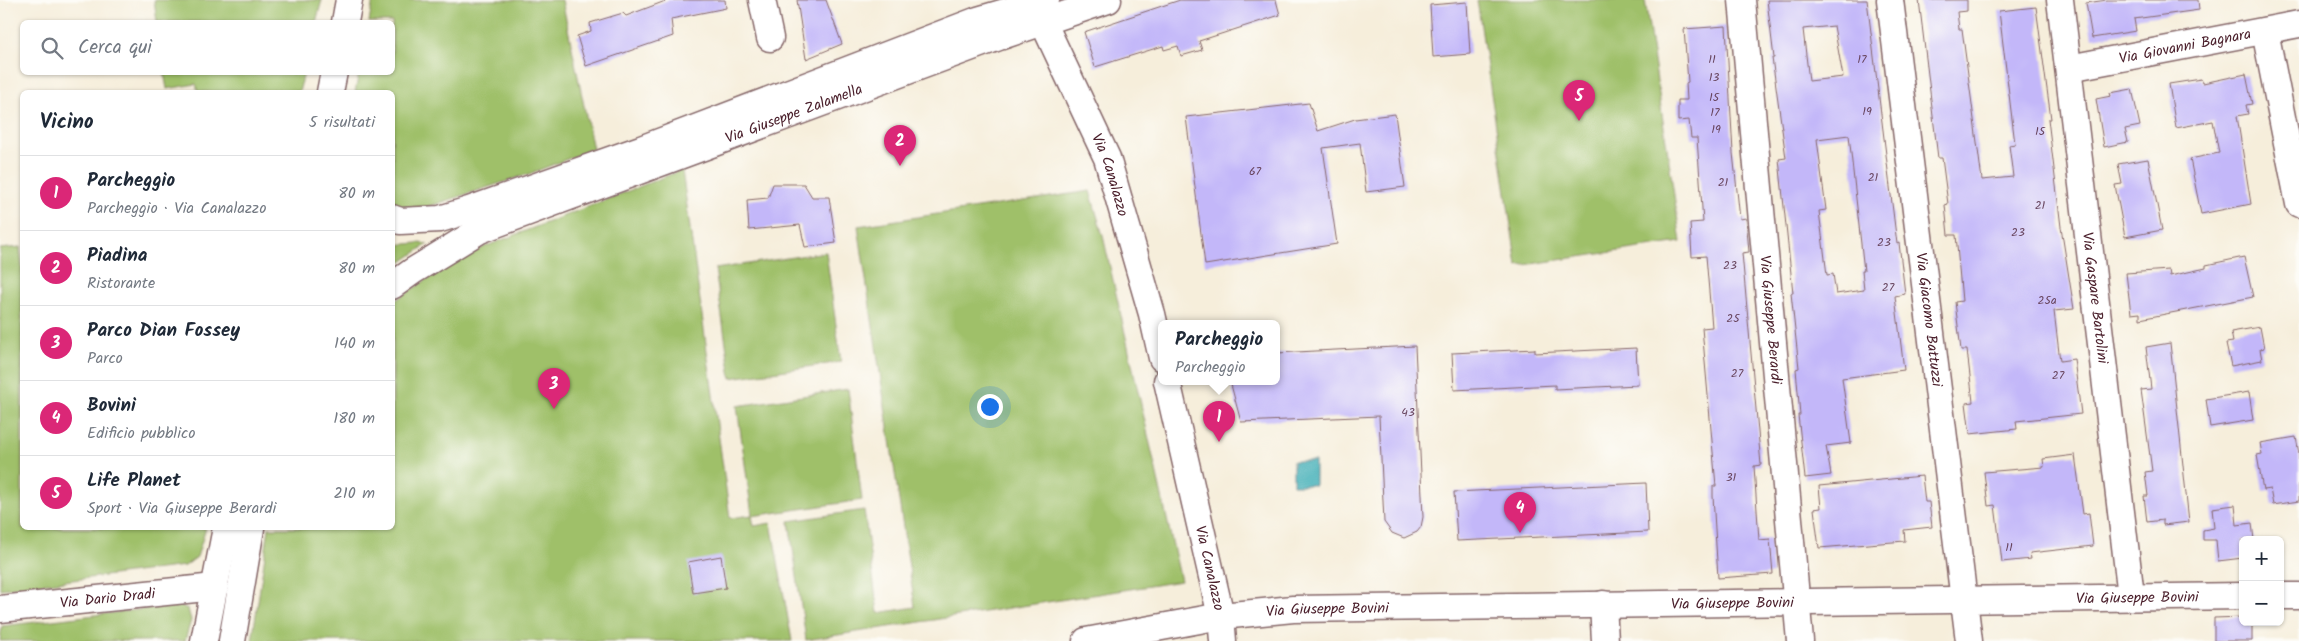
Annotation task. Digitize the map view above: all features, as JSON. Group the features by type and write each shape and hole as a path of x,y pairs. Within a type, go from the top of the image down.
{"street":[{"path":"344,20 349,0"},
{"path":"762,0 770,38"},
{"name":"Via Giuseppe Zalamella","path":"395,219 400,221 440,219 641,149 978,20 1034,5 1108,0"},
{"name":"Via Giuseppe Berardi","path":"1742,0 1800,641"},
{"name":"Via Giacomo Battuzzi","path":"1890,0 1969,641"},
{"name":"Via Gaspare Bartolini","path":"2060,0 2131,596"},
{"name":"Via Giuseppe Zalamella","path":"395,272 423,255 480,230 871,85 1034,5"},
{"name":"Via Canalazzo","path":"1034,5 1107,158 1158,340"},
{"name":"Via Giovanni Bagnara","path":"2069,68 2299,24"},
{"path":"2264,31 2299,204"},
{"path":"330,90 333,75"},
{"name":"Via Giuseppe Zalamella","path":"395,235 428,233 464,224 613,168 641,149"},
{"name":"Via Giuseppe Zalamella","path":"395,284 480,230"},
{"name":"Via Canalazzo","path":"1168,385 1222,629"},
{"path":"204,641 226,530"},
{"path":"232,641 251,530"},
{"name":"Via Dario Dradi","path":"0,609 215,587"},
{"name":"Via Giuseppe Bovini","path":"1086,641 1222,629 1294,609 2239,596"},
{"path":"2284,596 2299,596"},
{"path":"1603,604 1605,641"}],"green space":[{"path":"154,0 322,0 317,20 157,20"},
{"path":"373,0 562,0 593,149 529,174 424,208 404,208 395,205 395,90 355,90 359,75 395,75 395,20 369,20"},
{"path":"1477,0 1645,0 1681,242 1517,266"},
{"path":"165,75 303,75 300,90 198,90 196,84 167,89"},
{"path":"682,170 730,518 752,515 737,406 848,389 862,500 752,516 754,526 771,523 792,641 252,641 269,530 395,530 395,301 439,271 484,247"},
{"path":"1090,191 1103,236 1181,581 806,640 789,521 864,510 878,613 915,607 858,226"},
{"path":"418,243 428,244 395,267 395,245"},
{"path":"20,247 20,530 205,530 197,557 185,566 0,589 0,249"},
{"path":"826,252 841,362 731,378 715,269"},
{"path":"179,605 188,609 191,620 185,641 0,641 2,626"}],"water":[{"path":"1293,461 1315,461 1315,485 1293,485"}],"building":[{"path":"668,0 725,0 726,8 671,19 673,36 586,66 577,36 591,31 590,23 623,13 626,16"},
{"path":"797,0 826,0 842,44 806,59"},
{"path":"1180,0 1276,0 1280,15 1199,41 1202,50 1181,56 1178,46 1164,50 1163,46 1095,67 1084,32"},
{"path":"1767,0 1867,0 1897,244 1899,243 1905,294 1895,296 1904,370 1842,378 1851,443 1826,446 1831,475 1805,478 1798,415 1800,415 1796,369 1799,368 1791,293 1793,293 1779,159 1786,158 1772,58 1774,58","holes":["1834,26 1843,77 1809,81 1803,29","1849,135 1864,271 1862,271 1864,290 1836,294 1833,274 1827,275 1819,211 1826,210 1817,139"]},
{"path":"1919,0 1967,0 1967,11 1957,12 1959,29 1962,29 1982,180 2013,177 2009,145 2015,144 1999,11 2036,7 2051,119 2048,119 2061,227 2074,309 2054,311 2060,361 2074,359 2081,414 2016,421 2017,429 1970,434 1966,403 1973,402 1967,350 1961,350 1955,302 1962,301 1956,235 1948,235 1945,205 1948,204 1942,158 1938,158"},
{"path":"2107,0 2198,0 2199,10 2134,19 2136,31 2092,38 2086,3"},
{"path":"1467,2 1470,54 1433,57 1430,5"},
{"path":"1726,26 1733,153 1740,219 1746,218 1749,252 1742,253 1761,465 1754,466 1759,540 1770,539 1773,574 1718,578 1713,496 1713,486 1716,486 1702,328 1712,327 1706,256 1692,257 1690,223 1703,222 1697,138 1691,138 1689,120 1678,121 1678,100 1687,100 1686,83 1688,82 1684,29"},
{"path":"2246,74 2252,104 2246,105 2248,114 2237,116 2251,204 2201,214 2190,159 2219,153 2213,121 2176,128 2169,84 2201,79 2203,83"},
{"path":"2132,89 2140,126 2125,129 2128,142 2104,147 2096,99 2111,96 2110,93"},
{"path":"1309,103 1318,131 1355,119 1395,114 1405,187 1366,192 1360,143 1323,148 1337,244 1205,265 1186,117"},
{"path":"2148,159 2162,230 2125,237 2115,185 2122,184 2118,164"},
{"path":"773,184 804,184 812,197 829,197 836,243 805,247 800,225 749,230 747,200 768,198"},
{"path":"2244,257 2253,297 2140,319 2140,313 2131,314 2126,273 2169,270 2170,276 2206,268 2206,265"},
{"path":"2260,327 2264,348 2260,349 2262,360 2231,366 2226,343 2233,342 2231,332"},
{"path":"2170,343 2189,522 2163,525 2163,520 2147,522 2144,496 2148,496 2145,472 2152,471 2141,390 2151,389 2146,347"},
{"path":"1415,346 1423,517 1421,527 1417,532 1404,538 1392,533 1384,522 1379,416 1241,422 1231,385 1280,385 1280,353"},
{"path":"1636,348 1638,385 1555,389 1555,385 1454,390 1452,353 1535,349 1535,353"},
{"path":"2249,392 2253,420 2210,427 2206,399"},
{"path":"2296,437 2299,454 2299,501 2273,505 2270,489 2263,490 2257,455 2262,454 2260,443"},
{"path":"2075,455 2083,514 2089,513 2093,546 2030,553 2031,559 2002,562 1995,505 1988,506 1984,472 2044,467 2043,459"},
{"path":"1922,476 1925,502 1929,502 1932,527 1904,530 1905,541 1819,548 1814,509 1821,508 1819,486"},
{"path":"1646,483 1648,532 1457,541 1454,492"},
{"path":"2235,505 2237,525 2252,523 2254,536 2239,536 2239,558 2218,561 2216,540 2203,540 2203,530 2214,528 2212,508"},
{"path":"721,556 726,588 693,593 688,562"},
{"path":"2239,617 2239,626 2252,626 2252,641 2214,641 2214,618"}],"place":[{"name":"Life Planet","path":"1579,121"},
{"name":"Piadina","path":"900,166"},
{"name":"Parco Dian Fossey","path":"554,409"},
{"name":"Parcheggio","path":"1219,442"},
{"name":"Bovini","path":"1520,533"}]}
